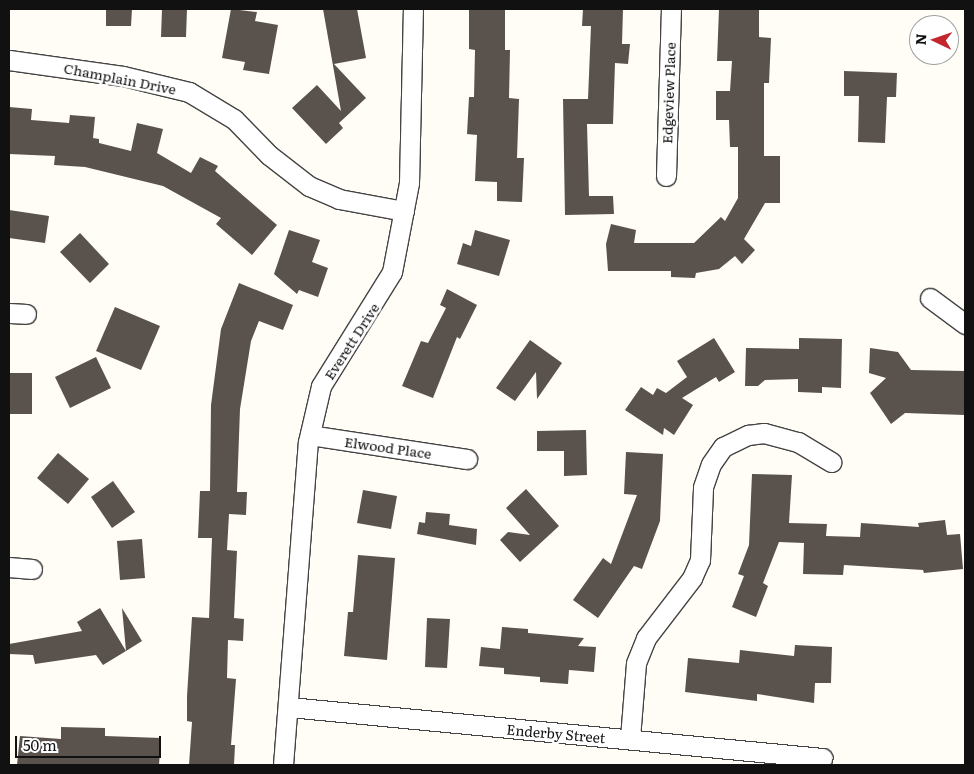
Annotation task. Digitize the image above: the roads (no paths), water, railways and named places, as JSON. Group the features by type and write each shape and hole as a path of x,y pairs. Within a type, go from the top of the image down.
{"street":[{"name":"Everett Drive","path":"283,765 289,707 301,507 310,435 321,386 392,272 409,183 413,9"},
{"name":"Edgeview Place","path":"666,176 671,9"},
{"name":"Champlain Drive","path":"9,60 123,76 189,92 234,119 269,155 309,186 339,199 404,211"},
{"path":"930,298 965,324"},
{"name":"Elwood Place","path":"310,435 467,459"},
{"path":"630,738 636,663 646,638 692,578 700,560 703,487 711,464 723,446 748,435 773,435 798,442 831,462"},
{"path":"9,567 32,569"},
{"name":"Enderby Street","path":"289,707 630,738 823,758"}]}
